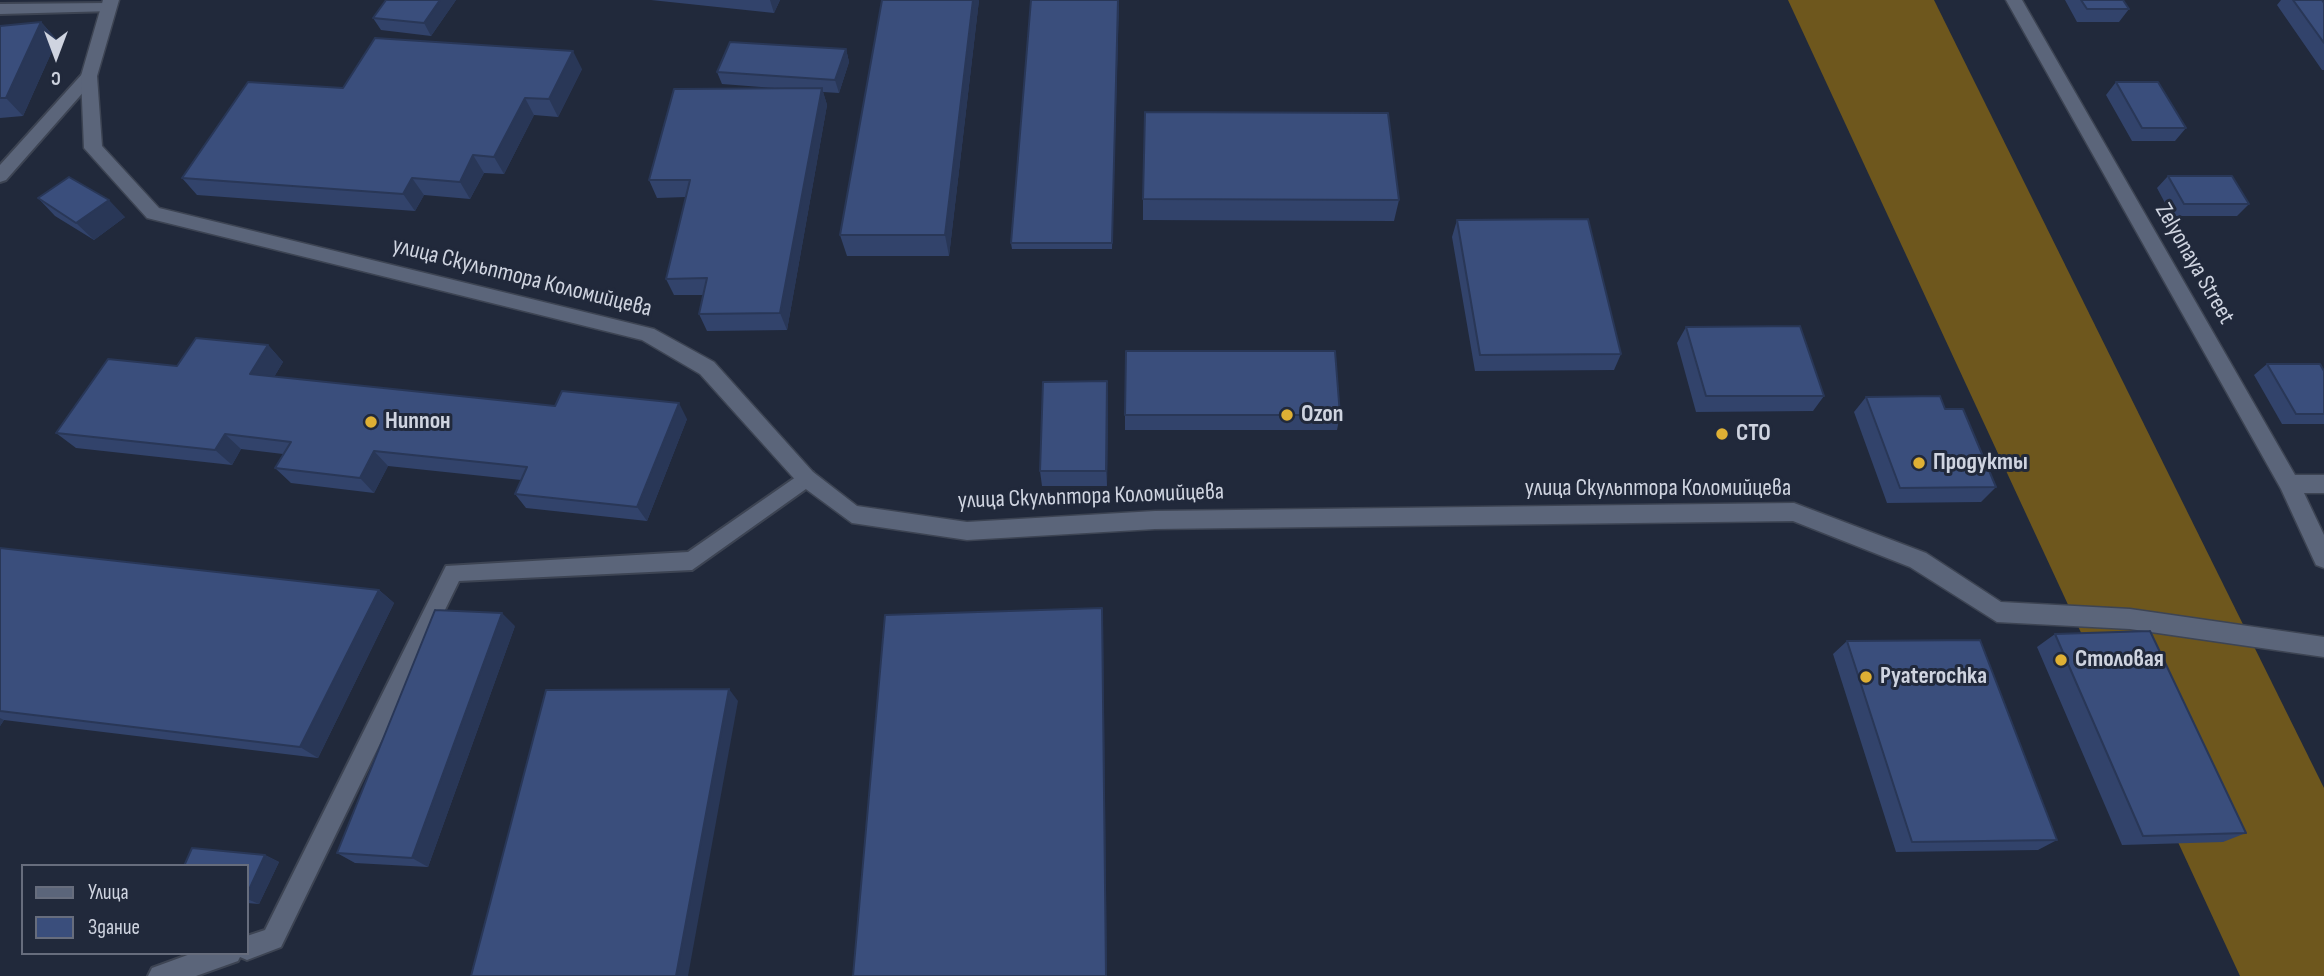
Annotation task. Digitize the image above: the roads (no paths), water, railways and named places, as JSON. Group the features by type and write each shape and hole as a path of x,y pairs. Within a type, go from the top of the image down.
{"street":[{"name":"Zelyonaya Street","path":"2014,0 2289,485 2324,558"},
{"name":"улица Скульптора Коломийцева","path":"109,4 89,76 93,148 153,213 648,334 707,368 806,478 852,513 967,531 1155,520 1794,512 1918,559 1997,612 2130,620 2324,647"},
{"path":"2289,485 2324,485"}],"lane":[{"path":"0,9 109,4"},
{"path":"0,176 89,76"},
{"path":"248,948 273,939 453,572 692,561 806,478"},
{"path":"160,976 224,955"}],"place":[{"name":"Ozon","path":"1287,415"},
{"name":"Ниппон","path":"371,422"},
{"name":"СТО","path":"1722,434"},
{"name":"Продукты","path":"1919,463"},
{"name":"Столовая","path":"2061,660"},
{"name":"Pyaterochka","path":"1866,677"}]}
